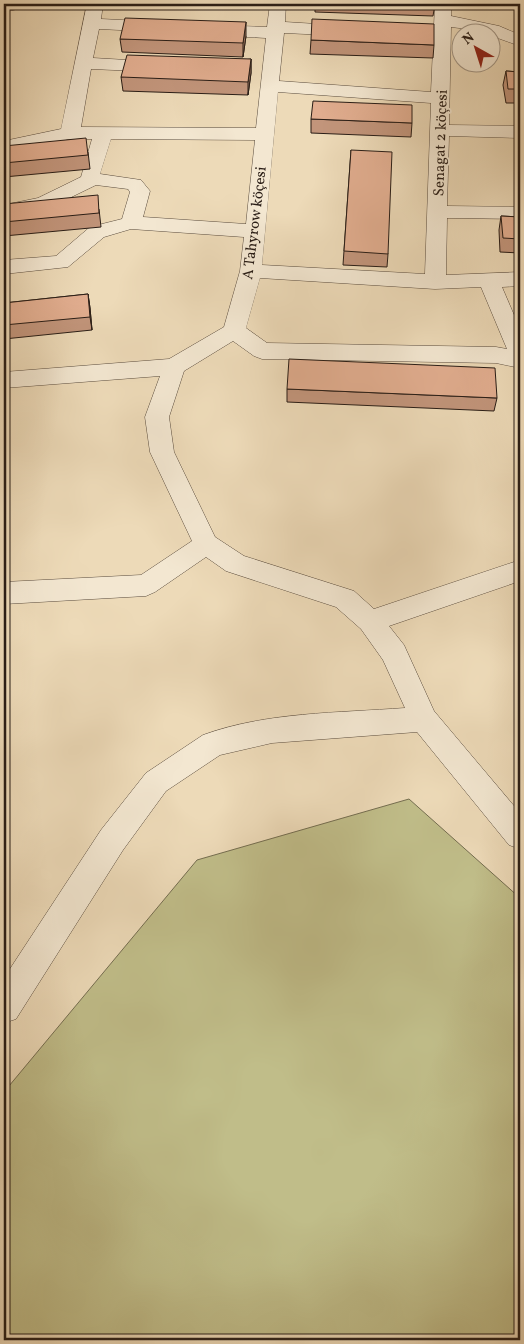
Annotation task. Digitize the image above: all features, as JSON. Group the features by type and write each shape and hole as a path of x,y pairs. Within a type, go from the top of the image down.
{"street":[{"path":"4,6 16,4"},
{"path":"70,133 94,4"},
{"name":"A Tahyrow köçesi","path":"234,331 251,270 264,134 264,76 275,30 278,4"},
{"path":"424,35 443,20 493,30 520,40"},
{"name":"Senagat 2 köçesi","path":"434,282 443,20"},
{"path":"91,24 178,28"},
{"path":"198,29 364,32"},
{"path":"82,63 182,68"},
{"path":"264,76 441,98"},
{"path":"440,130 520,132"},
{"path":"4,147 70,133 264,134"},
{"path":"93,179 90,176 103,133"},
{"path":"4,211 44,203 93,179 134,184 140,191 131,223"},
{"path":"437,212 520,213"},
{"path":"4,267 61,262 78,250 87,239 97,232 131,223 255,231"},
{"path":"251,270 434,282 520,279"},
{"path":"488,279 520,354"},
{"path":"4,380 174,367 234,331 262,351 496,355 520,360"},
{"path":"174,367 157,417 162,452 206,544 235,564 344,599 370,621 394,653 424,719 520,835"},
{"path":"6,595 146,585 206,544"},
{"path":"370,621 520,570"},
{"path":"4,1007 112,840 156,782 213,744 272,731 424,719"}],"shaded area":[{"path":"409,799 520,898 520,1340 4,1340 4,1092 197,860"}],"building":[{"path":"125,18 246,22 243,43 120,39"},
{"path":"312,19 434,24 434,45 311,40"},
{"path":"127,55 251,59 248,82 121,77"},
{"path":"506,71 520,72 520,89 508,89"},
{"path":"313,101 412,105 412,123 311,119"},
{"path":"86,138 88,155 4,163 4,146"},
{"path":"351,150 392,152 388,254 344,251"},
{"path":"98,195 99,213 4,222 4,204"},
{"path":"501,216 520,217 520,239 503,238"},
{"path":"88,294 90,317 4,325 4,303"},
{"path":"289,359 495,368 497,398 287,389"}]}
